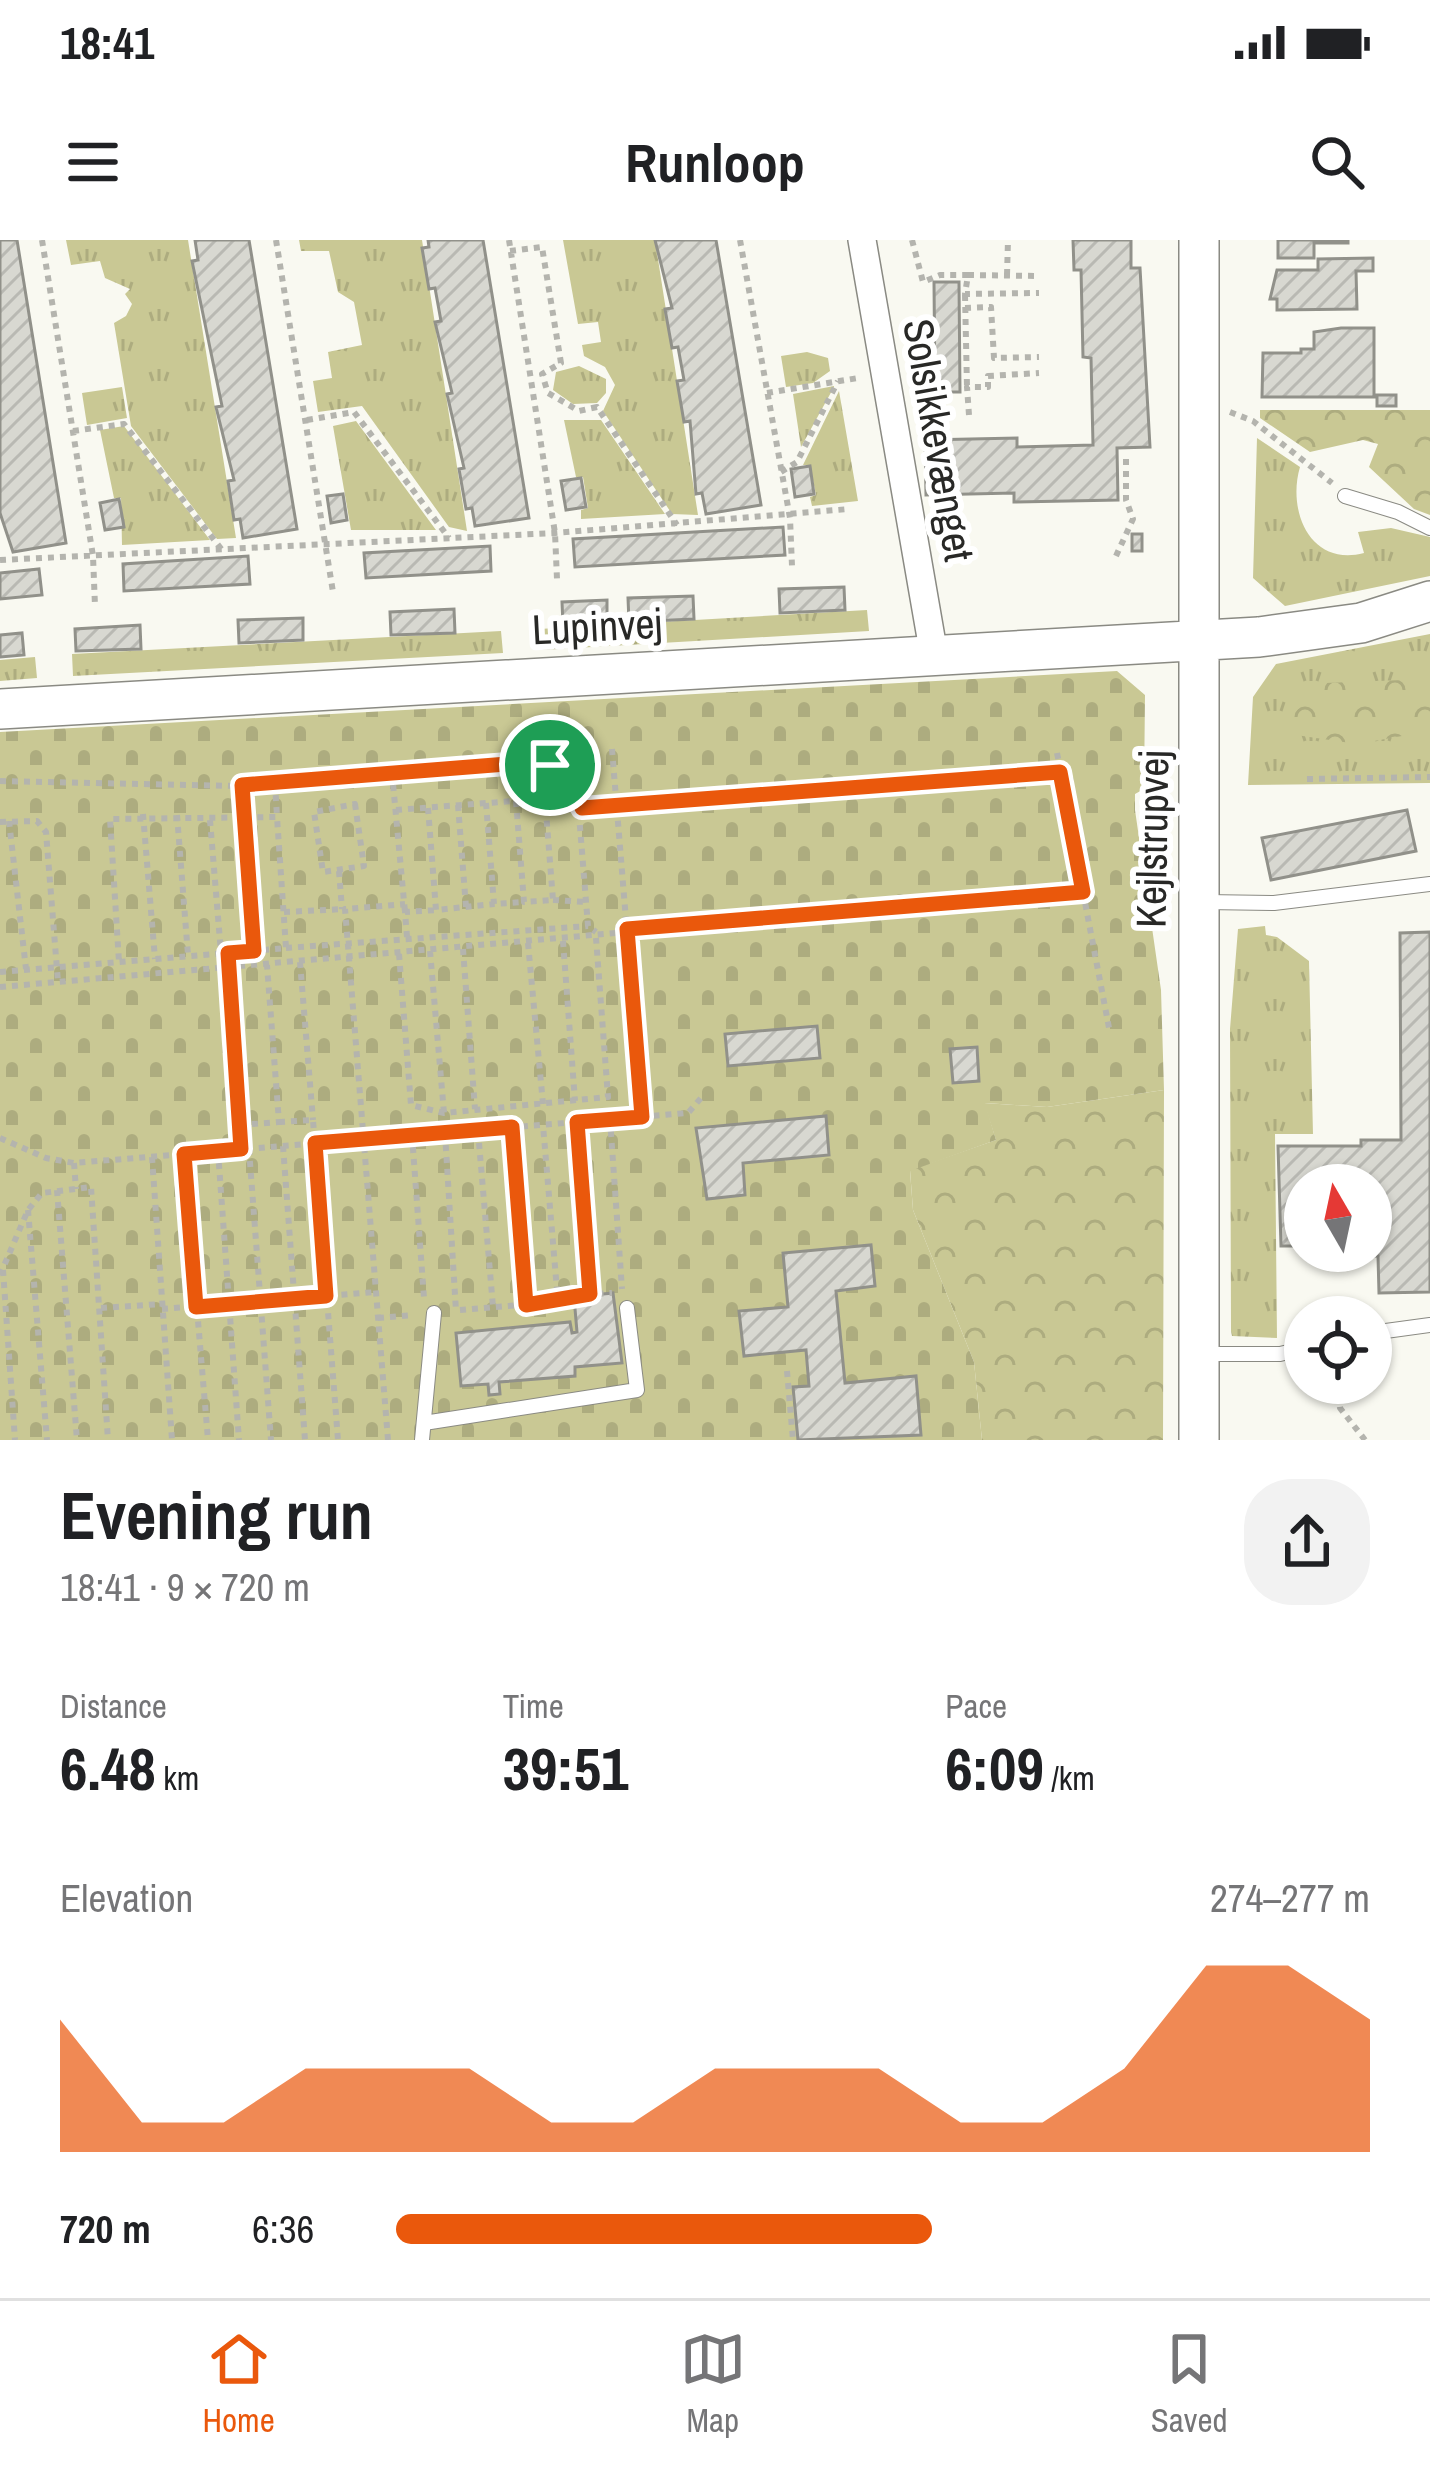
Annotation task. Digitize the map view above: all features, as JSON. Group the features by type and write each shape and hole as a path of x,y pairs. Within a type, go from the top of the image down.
{"street":[{"name":"Solsikkevænget","path":"862,240 934,655"},
{"name":"Kejlstrupvej","path":"1199,240 1199,1440"},
{"name":"Lupinvej","path":"0,709 1199,638 1361,623 1430,602"}],"lane":[{"path":"1345,496 1398,512 1430,528"},
{"path":"1200,902 1274,903 1430,884"},
{"path":"424,1423 637,1390 627,1308"},
{"path":"422,1440 434,1313"},
{"path":"1392,1330 1430,1325"},
{"path":"1199,1354 1284,1353"}],"path":[{"path":"41,240 93,556 95,606"},
{"path":"276,240 333,592"},
{"path":"509,240 555,533 556,579"},
{"path":"740,240 790,518 793,566"},
{"path":"913,240 923,282 940,275 1039,276"},
{"path":"1007,275 1008,240"},
{"path":"510,250 542,247 561,362 542,374 530,375"},
{"path":"968,275 969,416"},
{"path":"965,294 1039,293"},
{"path":"965,308 991,307 994,358 1039,357"},
{"path":"968,387 988,387 988,376 1039,373"},
{"path":"542,374 554,401 579,412 596,407 677,525"},
{"path":"767,393 885,374"},
{"path":"781,472 797,462 838,381"},
{"path":"1199,400 1253,421 1345,496"},
{"path":"306,420 354,412 449,538"},
{"path":"73,431 124,424 222,550"},
{"path":"1117,556 1133,519 1126,500 1126,455"},
{"path":"1,560 555,533 790,518 849,509"},
{"path":"612,749 642,1117"},
{"path":"1057,753 1110,1033"},
{"path":"0,781 242,785 533,762 567,774 582,808 588,926 596,935 608,1097 444,1113 410,1105 399,954"},
{"path":"582,808 1060,772"},
{"path":"392,773 407,938"},
{"path":"1307,779 1430,777"},
{"path":"275,783 286,948"},
{"path":"242,785 254,951"},
{"path":"396,810 579,796"},
{"path":"545,799 553,900"},
{"path":"516,801 524,902"},
{"path":"486,803 494,904"},
{"path":"356,804 364,866 339,871 319,869 314,812 356,804"},
{"path":"458,806 466,907"},
{"path":"428,808 436,910"},
{"path":"119,962 108,823 143,814 244,821 277,817"},
{"path":"143,814 155,959"},
{"path":"177,815 188,957"},
{"path":"210,820 229,968 271,1440"},
{"path":"26,970 4,822 37,821 46,832 58,982"},
{"path":"339,871 388,1440"},
{"path":"0,986 562,941 627,929 1083,892"},
{"path":"284,912 586,902"},
{"path":"0,972 588,926"},
{"path":"562,941 574,1101"},
{"path":"528,943 542,1104"},
{"path":"463,949 475,1109"},
{"path":"430,951 444,1113"},
{"path":"300,962 338,1440"},
{"path":"267,964 279,1122"},
{"path":"589,1099 592,1121"},
{"path":"0,1138 46,1158 74,1163 688,1113 701,1099"},
{"path":"434,1313 558,1302 573,1293 622,1292 610,1119"},
{"path":"240,1125 313,1121"},
{"path":"577,1122 590,1294"},
{"path":"543,1125 558,1302"},
{"path":"512,1127 526,1305"},
{"path":"478,1130 493,1307"},
{"path":"445,1132 460,1310"},
{"path":"378,1318 425,1314 412,1135"},
{"path":"283,1146 305,1440"},
{"path":"218,1151 239,1440"},
{"path":"184,1154 208,1440"},
{"path":"152,1156 172,1440"},
{"path":"74,1163 76,1189"},
{"path":"15,1440 1,1273 28,1210 42,1193 91,1187 108,1440"},
{"path":"57,1190 76,1440"},
{"path":"28,1210 47,1440"},
{"path":"99,1308 196,1307 376,1292"},
{"path":"787,1371 793,1440"},
{"path":"1340,1404 1365,1440"}],"green space":[{"path":"66,240 188,240 236,538 217,539 131,426 114,323 126,316 132,304 125,294 130,289 105,278 100,261 71,265"},
{"path":"299,240 422,240 467,531 449,527 362,406 318,412 313,381 332,378 328,352 362,345 354,302 338,292 329,251 301,251"},
{"path":"563,240 655,240 698,515 672,514 603,411 615,385 605,367 584,356 582,345 601,342 598,322 578,324"},
{"path":"807,352 828,358 830,371 813,383 786,387 781,356"},
{"path":"579,366 606,379 606,393 597,403 573,404 553,390 556,372"},
{"path":"122,387 127,418 87,425 82,393"},
{"path":"834,387 801,447 793,394"},
{"path":"839,391 858,501 812,506 810,497 816,495 810,465 803,465"},
{"path":"1260,410 1430,410 1430,515 1414,509 1369,467 1378,444 1363,440 1310,452 1260,418"},
{"path":"564,420 601,420 665,514 581,519 581,510 588,508 583,477 576,477"},
{"path":"356,421 436,530 351,530 333,426"},
{"path":"124,426 210,540 122,545 121,498 114,498 100,430"},
{"path":"1257,438 1300,467 1300,517 1317,544 1345,555 1364,553 1358,532 1391,528 1430,537 1430,576 1285,606 1253,578"},
{"path":"867,610 869,631 541,650 539,629"},
{"path":"501,631 503,653 73,676 72,654"},
{"path":"1430,634 1430,783 1248,785 1253,697 1276,664"},
{"path":"35,657 37,678 0,681 0,660"},
{"path":"1117,671 1145,695 1144,789 1135,794 1135,810 1161,990 1164,1090 1047,1107 985,1103 996,1140 910,1171 913,1210 974,1362 982,1440 0,1440 0,732"},
{"path":"1430,679 1430,731 1357,744 1296,735 1293,714 1325,683"},
{"path":"1265,926 1266,935 1277,937 1309,961 1313,1134 1275,1134 1277,1338 1232,1336 1231,1331 1230,1029 1238,929"},
{"path":"1164,1090 1163,1440 982,1440 974,1362 913,1210 910,1170 996,1140 984,1103 1047,1107"}],"building":[{"path":"0,240 17,240 66,543 13,552 0,513"},
{"path":"195,240 249,240 297,529 243,538 240,519 234,520 228,481 234,480 216,407 222,406 192,261 198,260"},
{"path":"428,240 483,240 529,518 475,526 472,508 466,509 459,469 464,468 447,394 452,393 435,322 441,321 422,248 429,247"},
{"path":"655,240 716,240 761,505 706,514 702,493 696,494 690,421 684,422 677,381 684,380 678,347 672,348 665,309 672,308"},
{"path":"1073,240 1131,240 1131,268 1140,268 1150,447 1117,448 1118,500 1014,502 1014,493 926,495 925,440 1017,438 1017,447 1093,445 1091,358 1083,357 1081,270 1074,270"},
{"path":"1278,240 1348,243 1314,243 1314,258 1278,258"},
{"path":"1373,258 1373,271 1356,271 1357,309 1277,310 1277,299 1270,299 1277,270 1318,270 1318,259"},
{"path":"934,282 959,282 960,392 935,392"},
{"path":"1374,328 1374,397 1262,397 1263,353 1314,349 1314,332"},
{"path":"1377,395 1396,395 1396,406 1377,406"},
{"path":"810,466 814,494 795,497 791,469"},
{"path":"581,478 586,507 566,510 561,481"},
{"path":"343,494 347,520 331,523 327,496"},
{"path":"119,499 124,527 105,530 100,503"},
{"path":"783,527 785,555 575,567 573,539"},
{"path":"1132,534 1142,534 1142,551 1132,551"},
{"path":"490,546 491,571 366,578 364,553"},
{"path":"248,556 250,584 124,591 123,564"},
{"path":"39,569 42,595 0,599 0,573"},
{"path":"844,587 845,610 780,613 779,589"},
{"path":"693,596 694,619 629,622 628,598"},
{"path":"607,600 607,623 563,625 562,602"},
{"path":"454,609 455,633 391,635 390,612"},
{"path":"303,618 303,640 239,643 238,620"},
{"path":"140,625 141,649 76,651 75,629"},
{"path":"22,633 24,655 0,657 0,635"},
{"path":"1407,810 1416,851 1271,880 1262,838"},
{"path":"1430,932 1430,1292 1379,1293 1378,1272 1392,1272 1392,1164 1284,1164 1281,1246 1278,1146 1361,1146 1361,1140 1401,1140 1400,933"},
{"path":"817,1026 820,1058 728,1066 725,1034"},
{"path":"977,1047 979,1081 953,1083 950,1049"},
{"path":"826,1116 829,1155 743,1163 745,1195 707,1199 696,1128"},
{"path":"871,1245 875,1286 836,1291 845,1383 916,1376 921,1435 798,1440 793,1387 809,1386 806,1350 744,1356 739,1311 788,1307 783,1253"},
{"path":"613,1293 622,1363 575,1367 575,1376 499,1382 500,1394 489,1395 488,1384 461,1386 456,1333 570,1322 572,1333 577,1332 574,1297"}],"route":[{"path":"533,762 550,765 567,774 578,790 582,808 1060,772 1083,892 627,929 642,1117 577,1122 590,1294 573,1293 558,1302 526,1305 512,1127 315,1143 326,1296 196,1307 184,1154 241,1149 228,953 254,951 242,785 533,762"}]}
